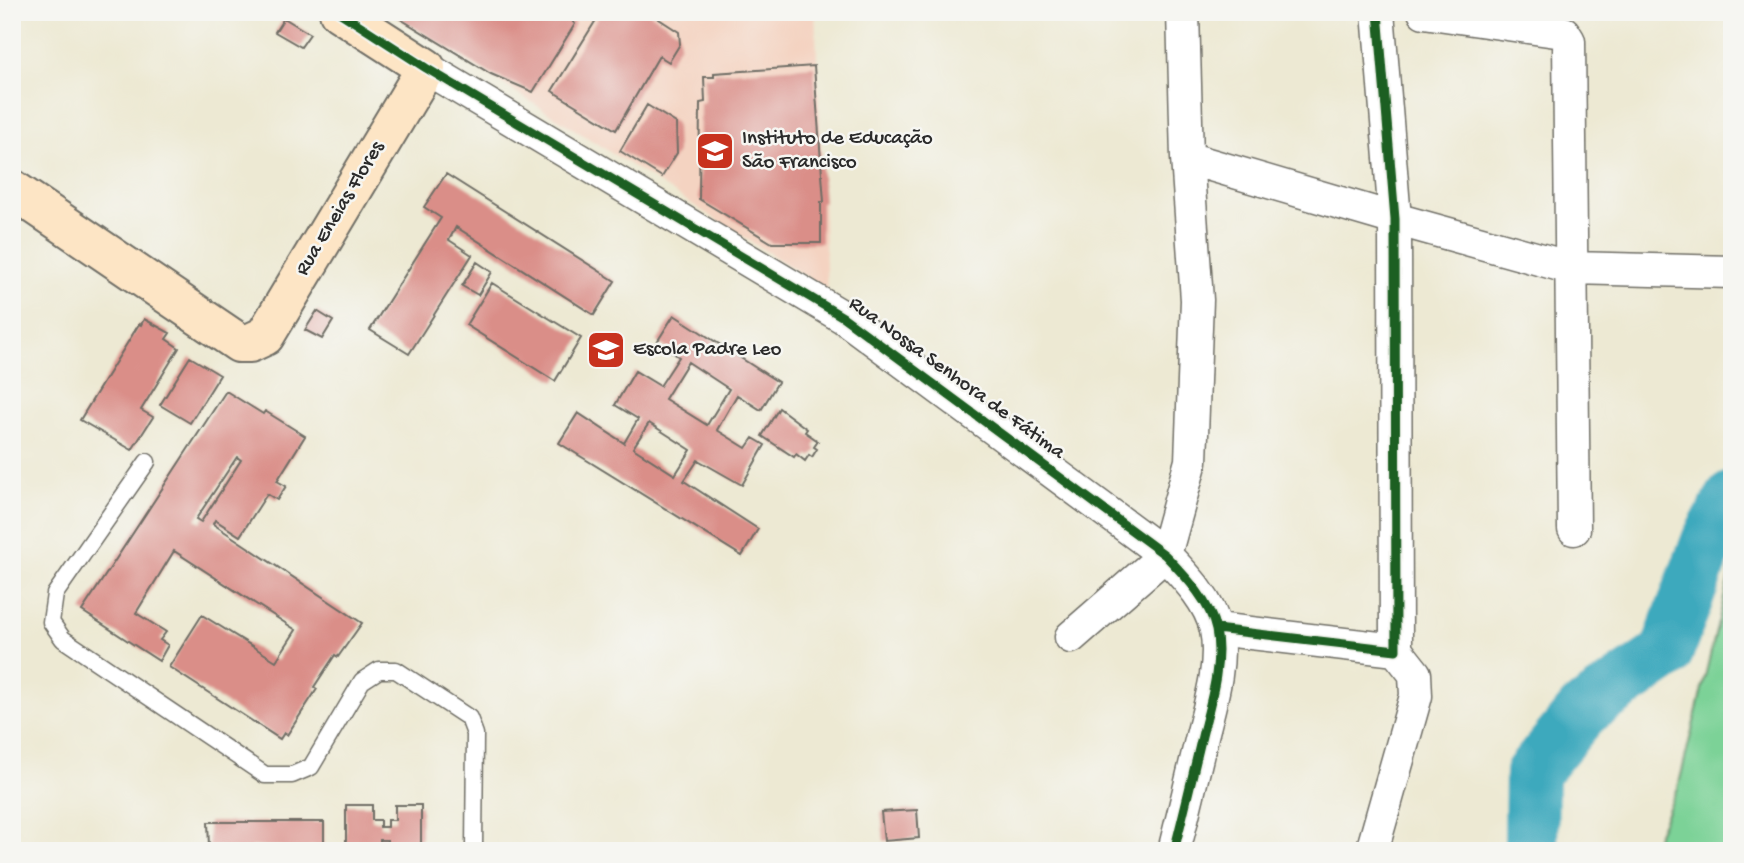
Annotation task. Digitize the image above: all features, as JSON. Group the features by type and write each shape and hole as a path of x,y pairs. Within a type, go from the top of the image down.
{"street":[{"name":"Rua Nossa Senhora de Fátima","path":"339,12 426,68 843,317 1165,555 1191,583 1204,602 1216,629 1217,656 1214,684 1174,851"},
{"path":"1071,637 1165,555 1191,461 1197,300 1187,158 1183,12"},
{"path":"1372,851 1416,696 1415,674 1396,650 1395,219 1378,12"},
{"path":"1424,12 1556,31 1564,33 1569,41 1574,529"},
{"name":"Rua Eneias Flores","path":"12,189 239,343 250,343 265,336 426,68"},
{"path":"1187,158 1571,268 1732,272"},
{"path":"1216,629 1396,650"}],"lane":[{"path":"146,462 55,594 51,622 63,639 265,775 292,775 310,766 362,681 379,670 396,670 469,718 475,734 474,851"}],"shaded area":[{"name":"Instituto de Educação São Francisco","path":"390,12 815,12 827,290"}],"green space":[{"path":"1732,565 1732,851 1650,851 1678,788"}],"building":[{"path":"389,12 578,12 573,22 575,24 533,92 491,74"},
{"path":"601,12 648,12 679,32 680,44 669,62 659,56 616,130 552,91"},
{"path":"284,18 310,34 301,47 275,32"},
{"path":"814,66 824,202 821,202 821,243 772,243 699,199 700,103 705,102 704,77 714,77 714,73"},
{"path":"647,105 676,123 677,153 662,177 620,151"},
{"path":"446,174 615,281 594,315 456,227 449,240 472,255 409,354 370,330 441,218 424,207"},
{"path":"477,262 492,272 478,295 462,286"},
{"path":"492,283 581,338 555,381 466,325"},
{"path":"317,311 333,321 322,339 305,330"},
{"path":"674,315 778,382 761,410 737,395 717,430 746,448 753,438 765,445 742,485 698,460 684,481 758,529 742,556 559,443 578,413 624,443 638,419 615,405 635,371 660,386 679,357 657,342","holes":["688,362 729,389 707,425 665,399","649,423 691,450 675,475 633,448"]},
{"path":"144,319 170,333 166,339 179,348 141,410 153,417 132,450 80,420"},
{"path":"190,357 220,375 190,423 160,405"},
{"path":"226,391 305,436 277,481 286,486 277,500 267,494 240,536 215,520 213,524 362,623 338,657 335,655 287,735 284,733 280,739 169,667 202,615 276,661 296,630 174,551 136,613 166,632 160,640 168,645 159,661 82,611","holes":["237,457 241,460 201,522 196,519"]},
{"path":"779,408 818,441 812,457 809,455 805,461 796,454 794,457 762,436"},
{"path":"346,805 372,805 372,820 380,820 380,827 387,827 387,820 395,820 395,805 421,805 421,851 395,851 395,846 387,846 387,840 380,840 380,846 372,846 372,851 346,851"},
{"path":"917,810 919,838 884,841 881,812"},
{"path":"208,822 324,822 324,847 309,847 309,851 282,851 282,847 251,847 251,851 224,851 224,847 209,847"}],"waterway":[{"path":"1531,851 1532,773 1583,711 1666,654 1708,541 1732,498"}],"cycle path":[{"path":"339,12 426,68 843,317 1165,555 1202,599 1213,619 1218,643 1212,697 1174,851"},
{"path":"1216,629 1396,650 1395,219 1378,12"}],"place":[{"name":"Instituto de Educação São Francisco","path":"715,151"},
{"name":"Escola Padre Leo","path":"606,350"}]}
